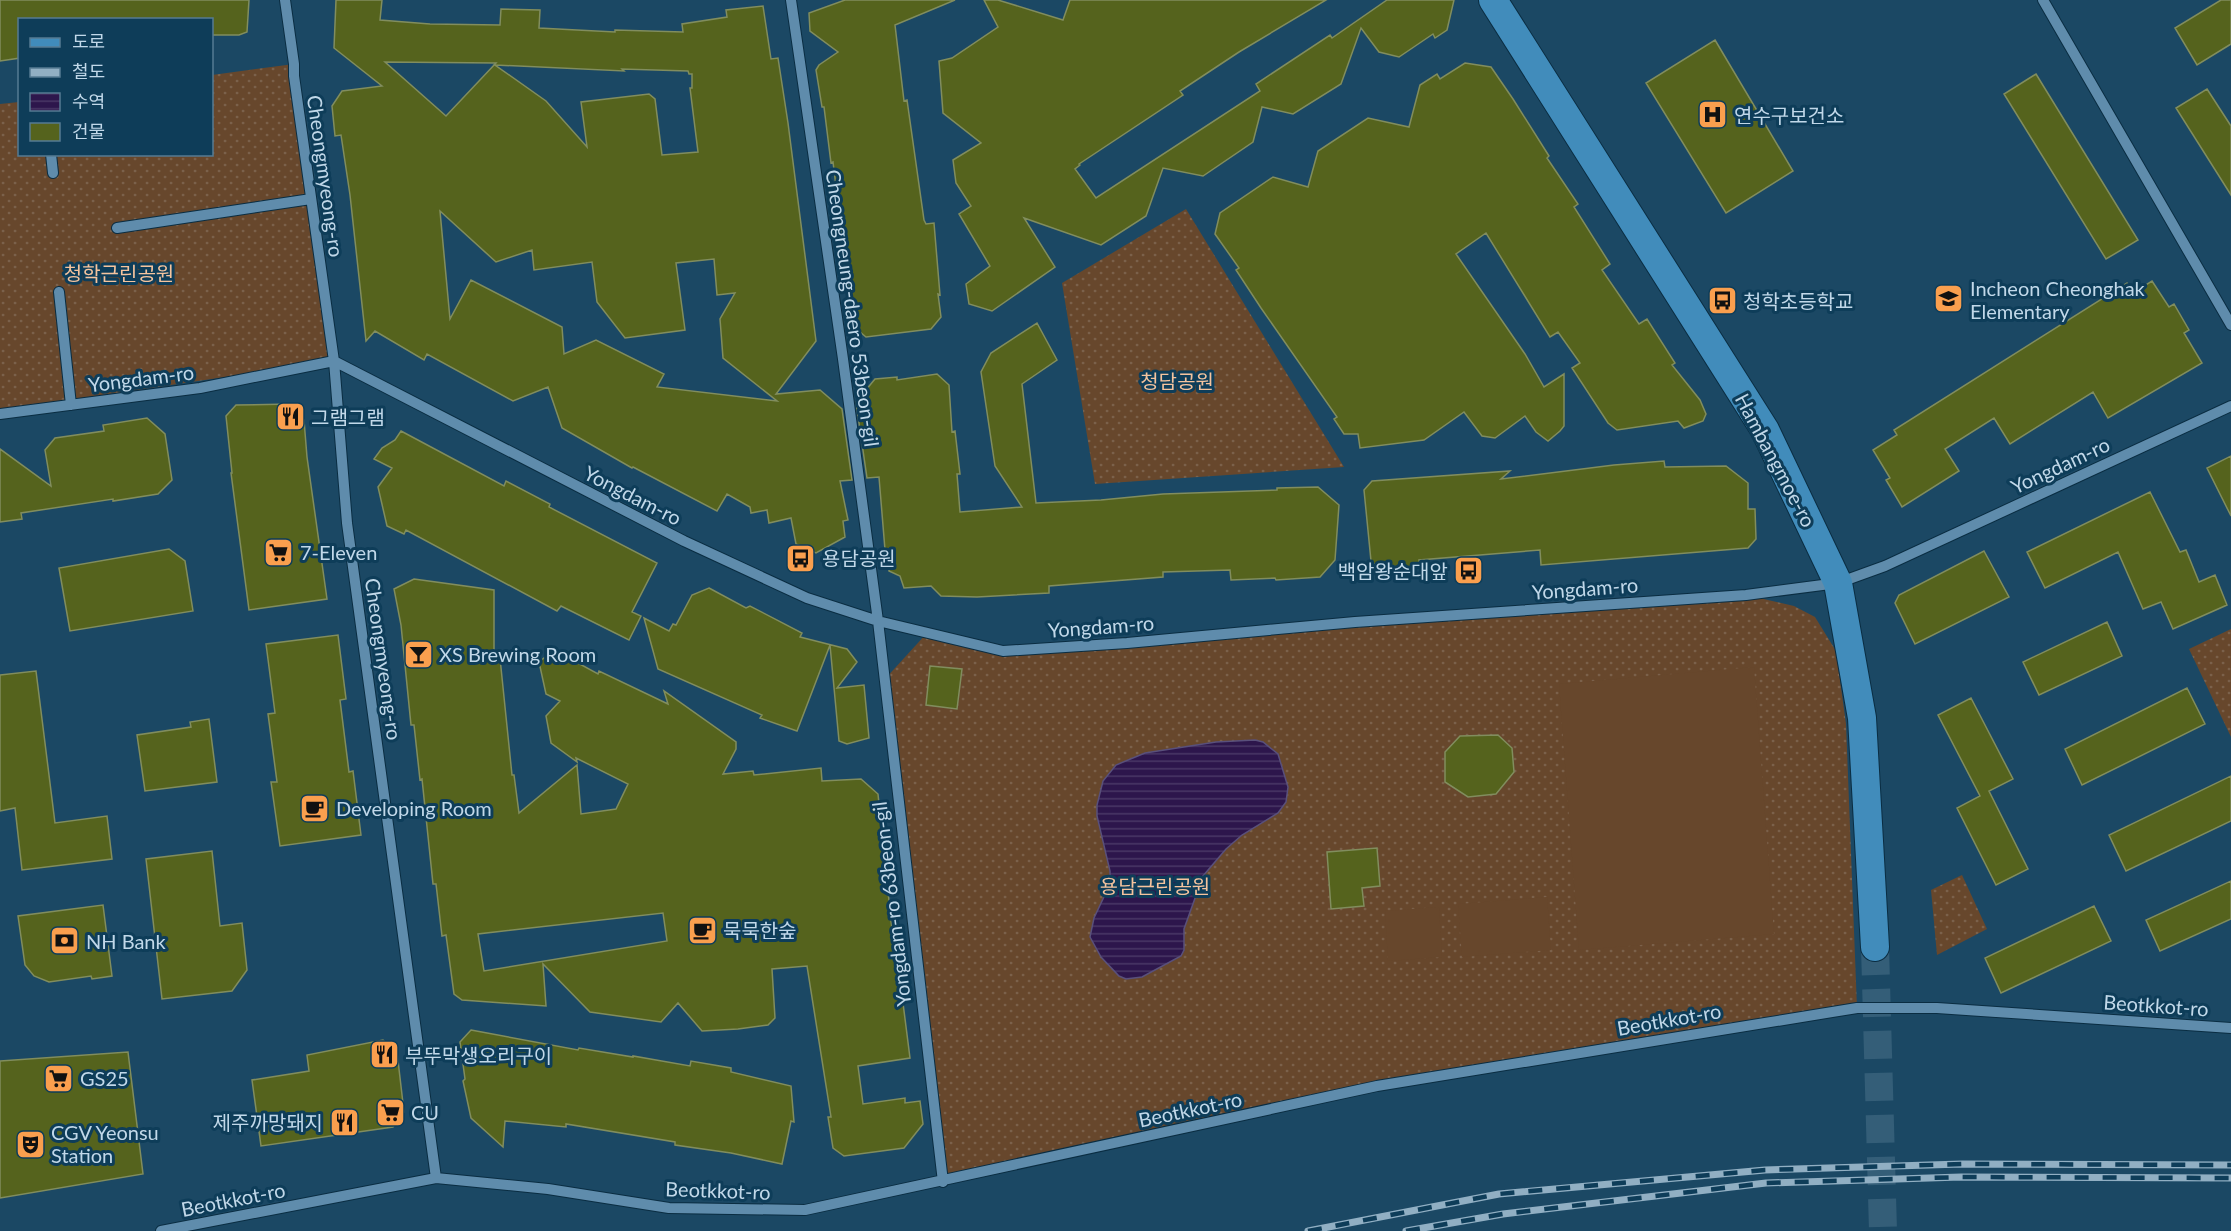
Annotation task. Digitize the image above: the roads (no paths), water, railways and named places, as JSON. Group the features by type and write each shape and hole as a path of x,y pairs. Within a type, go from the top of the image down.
{"main road":[{"name":"Hambangmoe-ro","path":"1493,0 1765,430 1838,583 1862,718 1875,947"}],"street":[{"name":"Cheongmyeong-ro","path":"285,0 334,361 347,523 436,1179"},
{"name":"Cheongneung-daero 53beon-gil","path":"791,0 842,347 878,621"},
{"path":"2043,0 2231,325"},
{"path":"51,156 53,173"},
{"path":"117,228 311,199"},
{"path":"59,292 71,405"},
{"name":"Yongdam-ro","path":"0,414 200,388 334,361 684,541 807,598 878,621 1003,651 1127,643 1355,622 1746,596 1838,583 1885,566 2231,406"},
{"name":"Yongdam-ro 63beon-gil","path":"878,621 944,1182"},
{"name":"Beotkkot-ro","path":"161,1231 436,1179 548,1189 669,1208 805,1210 944,1182 1377,1086 1857,1008 1937,1008 2231,1028"}],"water":[{"path":"1255,740 1263,742 1278,754 1288,787 1286,802 1278,813 1242,835 1226,849 1203,876 1184,929 1184,950 1181,956 1142,977 1126,979 1119,976 1101,957 1090,937 1094,918 1110,884 1110,871 1097,816 1097,805 1103,781 1116,765 1145,753 1216,742"}],"tunnel":[{"path":"1875,947 1883,1231"}],"railway":[{"path":"1308,1231 1499,1194 1765,1170 1962,1164 2231,1165"},
{"path":"1406,1231 1503,1214 1766,1183 1961,1177 2231,1178"}],"place":[{"name":"연수구보건소","path":"1713,115"},
{"name":"Incheon Cheonghak Elementary","path":"1949,299"},
{"name":"청학초등학교","path":"1722,301"},
{"name":"그램그램","path":"290,417"},
{"name":"7-Eleven","path":"279,552"},
{"name":"용담공원","path":"801,558"},
{"name":"백암왕순대앞","path":"1469,571"},
{"name":"XS Brewing Room","path":"418,654"},
{"name":"Developing Room","path":"315,808"},
{"name":"묵묵한숲","path":"702,930"},
{"name":"NH Bank","path":"65,941"},
{"name":"부뚜막생오리구이","path":"384,1055"},
{"name":"GS25","path":"59,1078"},
{"name":"CU","path":"390,1112"},
{"name":"제주까망돼지","path":"344,1122"},
{"name":"CGV Yeonsu Station","path":"30,1144"}],"park label":[{"name":"청학근린공원","path":"119,273"},
{"name":"청담공원","path":"1177,381"},
{"name":"용담근린공원","path":"1155,886"}]}
